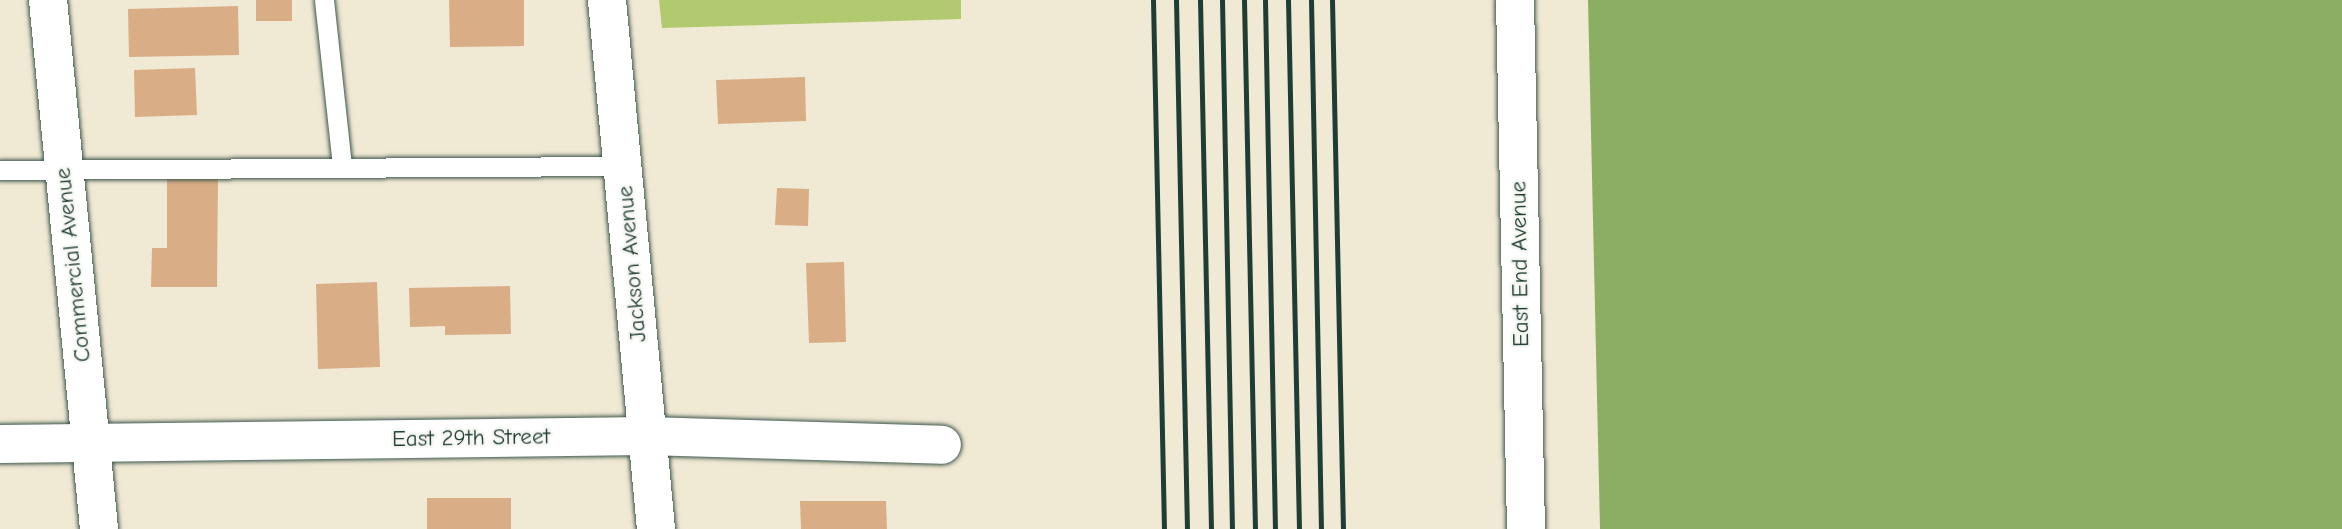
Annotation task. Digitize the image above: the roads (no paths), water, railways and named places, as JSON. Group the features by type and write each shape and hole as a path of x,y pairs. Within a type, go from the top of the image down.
{"street":[{"name":"Commercial Avenue","path":"48,0 99,529"},
{"name":"Jackson Avenue","path":"607,0 656,529"},
{"name":"East End Avenue","path":"1515,0 1526,529"},
{"name":"East 29th Street","path":"0,444 647,436 942,444"}],"lane":[{"path":"324,0 342,167"},
{"path":"0,170 623,166"}],"railway":[{"path":"1153,0 1164,529"},
{"path":"1176,0 1187,529"},
{"path":"1200,0 1211,529"},
{"path":"1222,0 1232,529"},
{"path":"1244,0 1255,529"},
{"path":"1265,0 1275,529"},
{"path":"1288,0 1299,529"},
{"path":"1311,0 1321,529"},
{"path":"1332,0 1343,529"}]}
